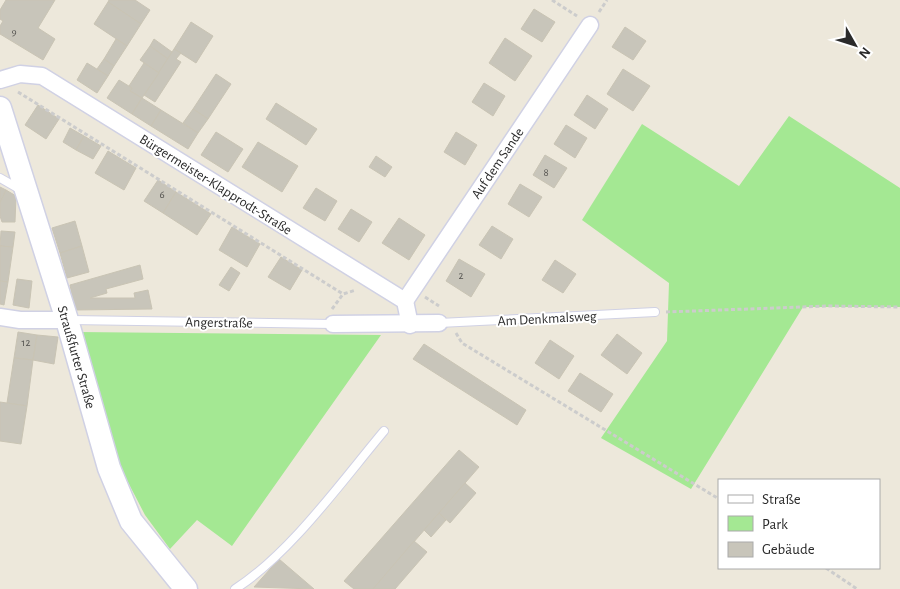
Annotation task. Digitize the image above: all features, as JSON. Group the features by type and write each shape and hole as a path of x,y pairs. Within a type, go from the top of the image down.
{"street":[{"name":"Auf dem Sande","path":"408,295 590,25"},
{"name":"Bürgermeister-Klapprodt-Straße","path":"5,78 20,74 42,76 370,279 408,295"},
{"name":"Straußfurter Straße","path":"0,108 67,320 109,468 131,521 186,589"},
{"path":"408,295 410,325"},
{"name":"Angerstraße","path":"333,324 410,325 441,316"},
{"name":"Angerstraße","path":"0,317 20,320 67,320"}],"lane":[{"path":"0,178 27,193"},
{"name":"Am Denkmalsweg","path":"441,316 456,322 655,312"},
{"name":"Angerstraße","path":"67,320 333,324"},
{"path":"235,589 271,559 304,526 384,431"}],"path":[{"path":"552,0 590,25"},
{"path":"5,78 14,90 343,294 364,287 370,279"},
{"path":"408,295 441,316"},
{"path":"655,312 829,306 900,307"},
{"path":"456,322 456,333 462,342 718,498"},
{"path":"827,569 857,589"}],"green space":[{"path":"789,116 900,188 900,307 803,307 691,489 601,438 667,341 669,283 582,220 642,124 739,186"},
{"path":"78,332 381,335 232,546 197,520 170,549 145,515 117,461"}],"building":[{"path":"6,0 55,0 38,28 55,39 43,60 0,34 0,26 3,21 0,19 0,10"},
{"path":"109,0 135,0 150,10 141,24 108,2"},
{"path":"108,2 141,24 127,46 94,24"},
{"path":"534,9 555,22 542,42 521,29"},
{"path":"191,22 213,36 196,63 174,49"},
{"path":"625,27 646,41 633,60 612,47"},
{"path":"505,38 532,56 515,81 489,63"},
{"path":"116,39 127,46 114,66 104,59"},
{"path":"154,39 172,52 168,59 150,46"},
{"path":"150,46 168,59 159,73 140,60"},
{"path":"174,49 181,53 176,59 181,62 155,102 144,95"},
{"path":"104,59 114,66 108,76 97,69"},
{"path":"87,63 108,76 97,93 77,80"},
{"path":"144,63 159,73 142,98 130,91 132,88 129,86"},
{"path":"623,69 650,86 633,111 607,94"},
{"path":"216,74 231,84 208,119 193,109"},
{"path":"119,80 132,88 130,91 142,98 132,114 107,98"},
{"path":"484,83 505,96 493,116 472,102"},
{"path":"587,95 608,109 595,129 574,115"},
{"path":"142,98 161,110 151,126 132,114"},
{"path":"276,103 317,129 306,145 266,119"},
{"path":"38,105 59,119 46,139 25,125"},
{"path":"193,109 208,119 198,133 183,123"},
{"path":"161,110 198,133 188,149 151,126"},
{"path":"566,125 587,138 575,158 554,144"},
{"path":"70,128 84,136 76,150 63,142"},
{"path":"216,132 243,149 228,172 201,155"},
{"path":"456,132 477,145 465,165 444,152"},
{"path":"84,136 101,146 93,159 76,150"},
{"path":"258,142 298,166 282,192 242,167"},
{"path":"108,151 136,168 124,190 95,173"},
{"path":"545,155 567,168 554,188 533,175"},
{"path":"376,156 392,167 385,177 369,167"},
{"path":"158,180 176,192 163,213 144,201"},
{"path":"520,184 542,197 529,217 508,204"},
{"path":"0,187 6,190 0,203"},
{"path":"316,188 337,201 325,221 303,208"},
{"path":"6,190 16,196 15,222 2,222 0,216 0,203"},
{"path":"176,192 211,214 197,235 163,213"},
{"path":"351,209 372,222 359,242 338,229"},
{"path":"399,218 425,235 409,260 382,243"},
{"path":"75,221 82,246 60,253 52,228"},
{"path":"492,226 513,239 501,259 479,245"},
{"path":"232,227 260,244 247,267 219,250"},
{"path":"1,231 15,232 13,247 0,246"},
{"path":"0,246 13,247 8,282 0,281"},
{"path":"82,246 89,272 67,278 60,253"},
{"path":"281,257 302,270 290,290 268,277"},
{"path":"459,259 485,274 471,297 446,281"},
{"path":"555,260 576,274 563,293 542,280"},
{"path":"140,265 143,279 106,289 107,293 90,298 135,298 134,293 148,290 152,309 75,310 70,285"},
{"path":"231,267 240,273 229,291 219,285"},
{"path":"17,279 32,281 29,308 13,305"},
{"path":"0,281 8,282 4,305 0,304"},
{"path":"18,332 37,335 33,360 14,358"},
{"path":"617,334 642,353 627,374 601,355"},
{"path":"37,335 58,337 54,364 33,360"},
{"path":"550,340 574,356 559,379 535,363"},
{"path":"424,344 526,410 517,425 413,359"},
{"path":"14,358 33,360 27,406 7,403"},
{"path":"580,373 613,394 601,412 568,391"},
{"path":"0,402 27,406 21,444 0,441"},
{"path":"459,450 479,467 373,589 354,589 344,581"},
{"path":"465,483 476,493 450,523 439,513"},
{"path":"439,513 446,520 431,537 424,530"},
{"path":"414,541 427,552 395,589 373,589"},
{"path":"279,559 314,589 254,587"}]}
